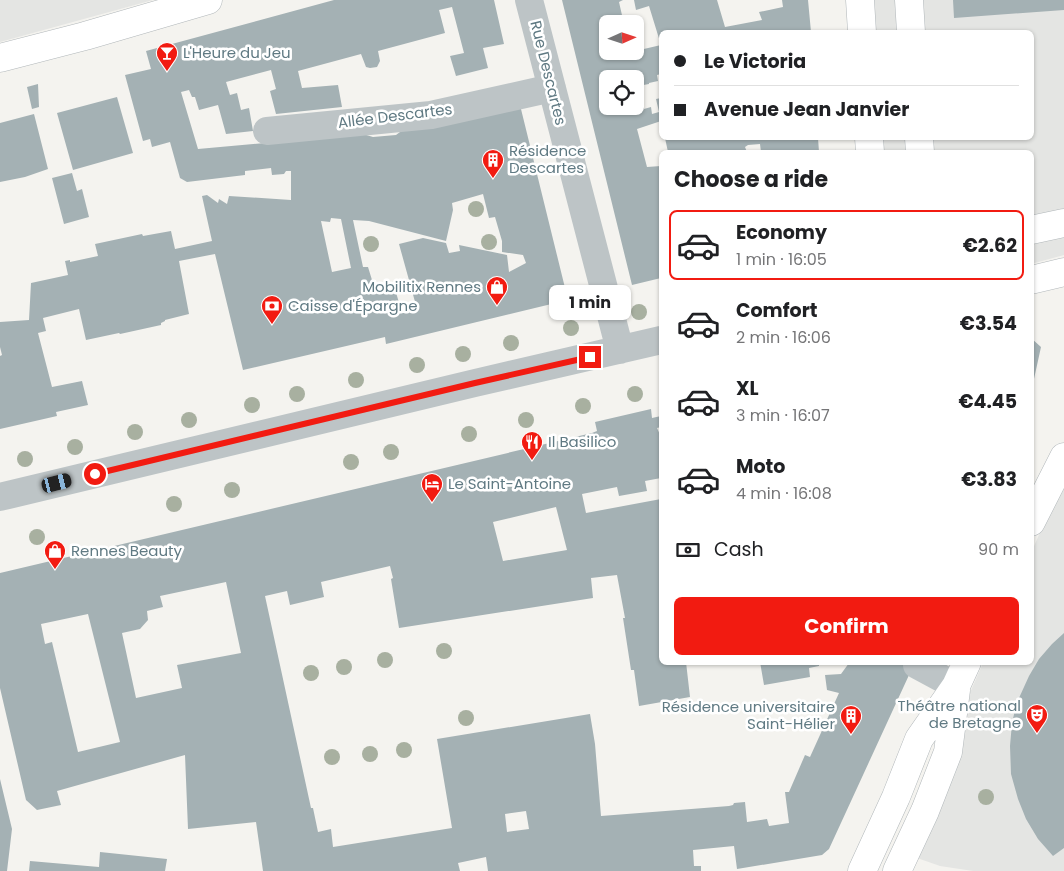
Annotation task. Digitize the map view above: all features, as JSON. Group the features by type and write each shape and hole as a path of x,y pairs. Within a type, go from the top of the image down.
{"main road":[{"path":"0,58 85,36 208,0"},
{"path":"860,0 862,30"},
{"path":"909,0 911,30"},
{"path":"1034,229 1064,223"},
{"path":"1034,279 1064,272"},
{"path":"1034,516 1064,457"},
{"path":"896,871 925,811 948,752 961,674"},
{"path":"862,871 919,739 961,674"}],"street":[{"name":"Rue Descartes","path":"529,0 620,350"},
{"name":"Allée Descartes","path":"267,131 431,115 552,88"},
{"path":"0,497 465,385 659,340"},
{"path":"917,665 961,674"}],"shaded area":[{"path":"0,0 153,0 0,42"},
{"path":"873,0 1064,0 1064,255 1034,263 1034,150 884,150 883,140 1034,140 1034,30 876,30"},
{"path":"1064,478 1064,871 973,871 940,866 900,852 982,665 1034,665 1034,546"}],"building":[{"path":"334,0 494,0 504,44 483,48 488,68 456,76 450,56 464,53 452,7 439,10 445,33 378,51 380,61 377,67 366,67 361,54 298,71 302,88 338,85 342,107 276,114 270,91 276,89 271,70 226,82 230,95 237,93 241,110 249,108 253,131 226,134 218,105 199,110 195,97 192,97 189,90 181,92 198,149 363,134 373,137 396,135 404,129 520,105 568,300 386,344 385,337 243,370 215,254 179,261 189,314 165,320 161,325 86,340 79,309 43,318 46,331 38,333 52,387 82,381 88,405 56,412 57,416 0,429 0,356 2,355 0,347 0,322 29,320 31,283 68,275 65,261 70,260 70,262 98,256 95,244 142,234 143,236 171,231 175,249 212,241 202,196 207,195 218,203 219,199 227,204 229,196 291,200 291,171 272,175 271,168 245,171 245,175 187,182 180,178 170,142 152,147 150,139 143,141 125,75 151,69 146,51","holes":["483,194 489,218 495,217 502,241 502,252 523,255 526,263 509,272 507,255 459,245 460,251 449,253 446,243 423,238 399,244 417,309 402,313 395,289 376,293 368,267 363,267 353,220 369,221 446,241 453,210 452,203","331,218 341,219 351,268 332,272 321,221 330,222"]},
{"path":"562,0 623,0 619,2 622,15 599,15 599,60 644,60 644,49 659,45 658,81 644,85 644,70 599,70 599,115 644,115 644,109 651,107 652,114 659,112 659,122 637,129 647,167 659,166 659,278 632,285"},
{"path":"634,0 717,0 725,27 762,20 759,12 783,7 782,0 808,0 811,30 659,30 659,38 649,6 636,10"},
{"path":"953,0 1064,0 1064,10 954,18"},
{"path":"38,84 39,107 32,109 27,87"},
{"path":"117,97 133,153 73,170 57,113"},
{"path":"659,98 659,112 656,99"},
{"path":"34,114 48,169 25,177 0,182 0,123"},
{"path":"665,140 818,140 819,150 761,150 760,144 748,145 745,147 746,150 668,150"},
{"path":"72,173 77,191 82,189 89,217 64,224 52,178"},
{"path":"1034,341 1041,347 1034,379"},
{"path":"651,409 652,418 659,416 659,428 657,428 659,432 659,478 645,481 647,491 619,496 617,487 582,494 586,513 659,499 659,665 686,665 690,697 639,706 634,670 631,670 623,618 625,618 617,575 591,578 593,598 399,628 390,566 321,582 324,597 290,605 287,591 265,596 311,808 313,808 318,832 331,829 333,847 452,828 437,739 590,714 595,744 601,816 729,806 734,803 745,802 747,822 767,819 769,826 789,823 785,792 789,792 805,755 810,757 839,693 827,690 825,675 841,674 848,665 914,665 829,849 822,855 737,869 734,846 693,850 694,866 701,866 701,871 488,871 486,857 458,863 460,871 263,871 256,822 188,829 185,755 57,791 61,805 37,810 26,800 0,688 0,573 597,431 595,422","holes":["556,507 567,550 503,561 493,522","226,582 241,653 177,665 182,688 136,698 122,633 140,629 148,620 147,611 163,607 160,596","88,614 120,742 78,752 52,642 45,644 41,624","526,811 529,829 507,832 505,814"]},
{"name":"Théâtre national de Bretagne","path":"1064,633 1064,848 1053,856 1038,839 1026,819 1018,799 1011,774 1010,746 1015,710 1029,676 1039,659"},
{"path":"761,665 819,665 809,668 810,677 764,685"},
{"path":"0,779 12,829 7,871 0,871"},
{"path":"100,852 167,859 165,871 29,871 30,861 99,867"}],"place":[{"name":"L'Heure du Jeu","path":"167,72"},
{"name":"Résidence Descartes","path":"493,179"},
{"name":"Mobilitix Rennes","path":"497,306"},
{"name":"Caisse d'Épargne","path":"272,325"},
{"name":"Il Basilico","path":"532,461"},
{"name":"Le Saint-Antoine","path":"432,503"},
{"name":"Rennes Beauty","path":"55,570"},
{"name":"Théâtre national de Bretagne","path":"1037,734"},
{"name":"Résidence universitaire Saint-Hélier","path":"851,735"}],"route":[{"path":"95,474 590,357"}]}
